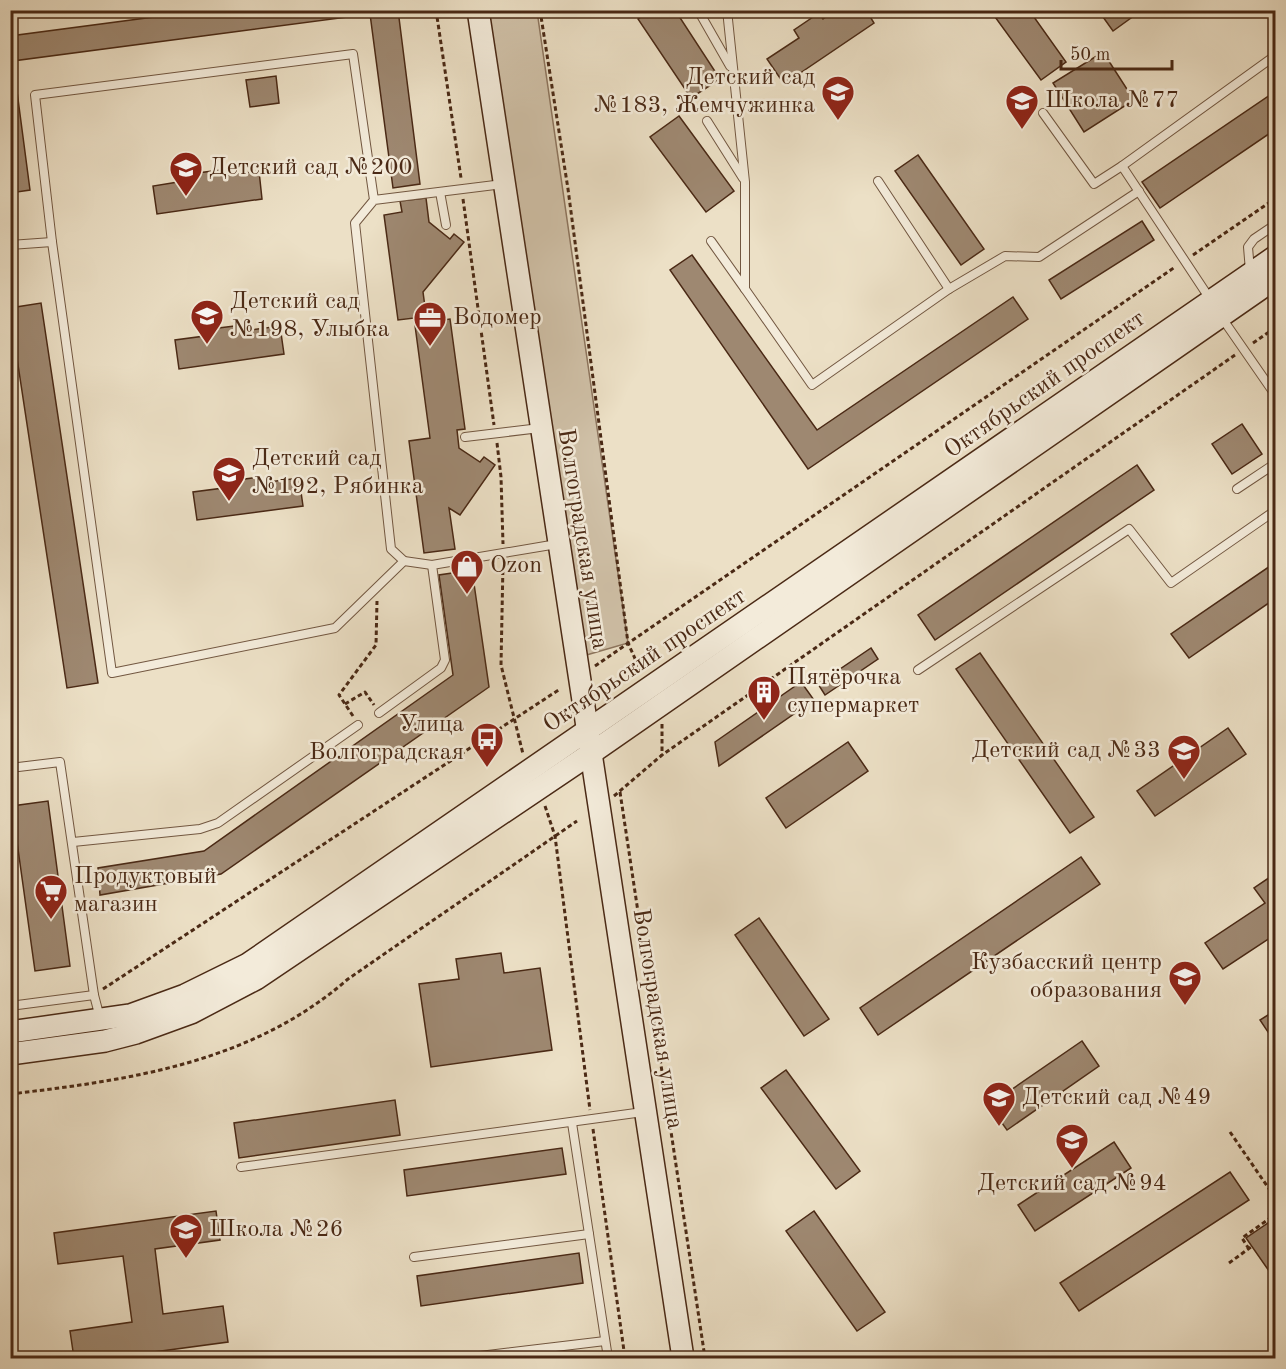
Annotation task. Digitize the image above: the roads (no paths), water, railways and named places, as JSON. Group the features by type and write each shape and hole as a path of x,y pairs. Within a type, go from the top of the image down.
{"main road":[{"name":"Волгоградская улица","path":"478,10 502,184 683,1359"},
{"name":"Октябрьский проспект","path":"1216,308 1251,273 1275,256"},
{"name":"Октябрьский проспект","path":"10,1054 105,1041 136,1033 191,1013 256,979 588,744 1216,308 1275,278"},
{"name":"Октябрьский проспект","path":"10,1032 130,1015 185,995 248,964 588,744"}],"lane":[{"path":"698,10 732,69"},
{"path":"727,10 745,182 745,289"},
{"path":"374,200 353,54 35,95 52,242 112,673 335,628 404,561"},
{"path":"1043,113 1094,184 1275,55"},
{"path":"707,121 745,182"},
{"path":"1122,166 1275,396"},
{"path":"878,181 950,289"},
{"path":"502,184 374,200 355,223 391,549 404,561 432,565 503,555 557,544"},
{"path":"711,242 812,385 950,289 1005,256 1039,257 1139,191"},
{"path":"440,192 446,225"},
{"path":"1251,273 1246,254 1248,247 1254,238 1275,224"},
{"path":"10,245 52,242"},
{"path":"465,437 540,428"},
{"path":"1237,489 1275,463"},
{"path":"918,670 1129,529 1171,583 1275,510"},
{"path":"379,713 441,668 445,660 432,565"},
{"path":"73,842 200,829 218,823 358,726"},
{"path":"10,768 60,762 94,995 100,1020"},
{"path":"10,1006 94,995"},
{"path":"241,1167 645,1112"},
{"path":"573,1123 608,1359"},
{"path":"414,1257 589,1234"},
{"path":"463,1359 605,1341"}],"place":[{"name":"Детский сад №183, Жемчужинка","path":"838,121"},
{"name":"Школа №77","path":"1022,130"},
{"name":"Детский сад №200","path":"186,197"},
{"name":"Детский сад №198, Улыбка","path":"207,345"},
{"name":"Водомер","path":"430,347"},
{"name":"Детский сад №192, Рябинка","path":"229,502"},
{"name":"Ozon","path":"467,595"},
{"name":"Пятёрочка супермаркет","path":"764,721"},
{"name":"Улица Волгоградская","path":"487,768"},
{"name":"Детский сад №33","path":"1184,780"},
{"name":"Продуктовый магазин","path":"51,920"},
{"name":"Кузбасский центр образования","path":"1185,1006"},
{"name":"Детский сад №49","path":"999,1127"},
{"name":"Детский сад №94","path":"1072,1169"},
{"name":"Школа №26","path":"186,1259"}]}
